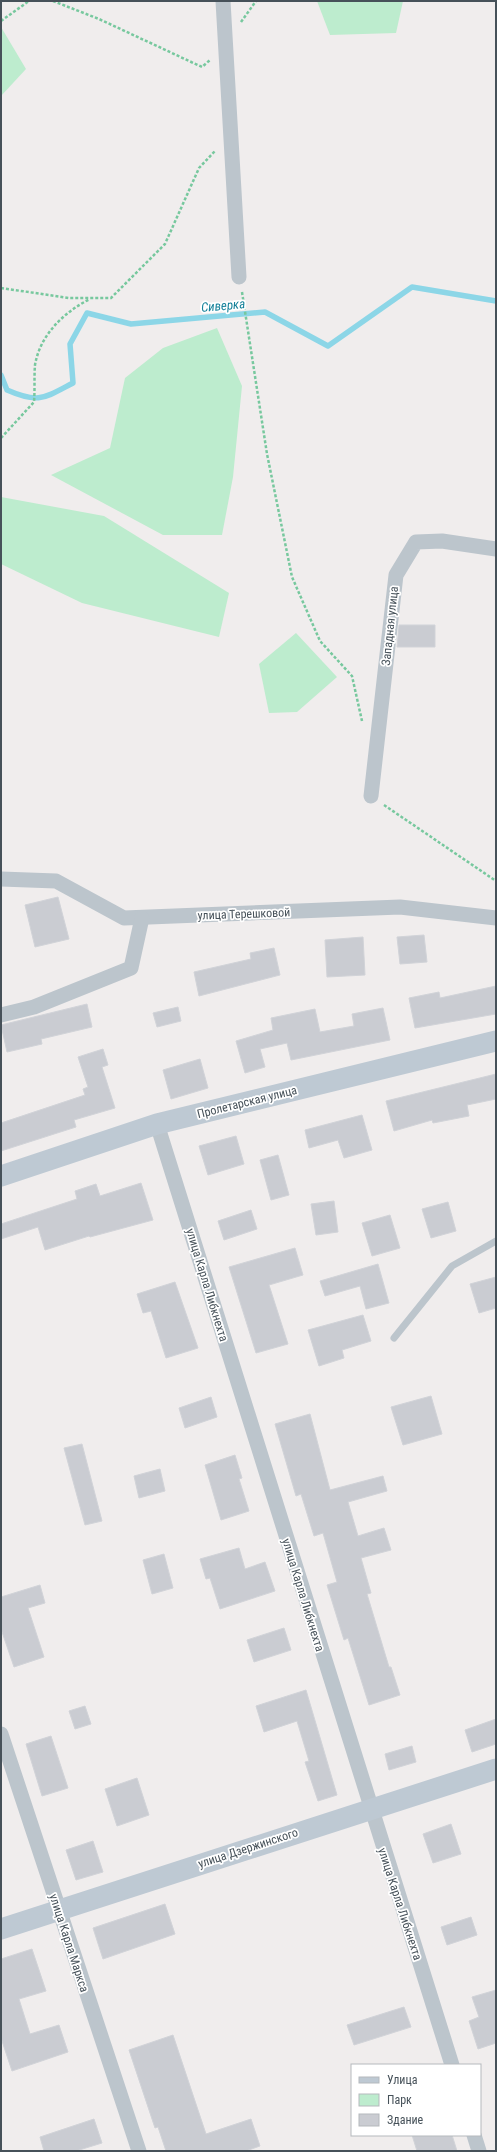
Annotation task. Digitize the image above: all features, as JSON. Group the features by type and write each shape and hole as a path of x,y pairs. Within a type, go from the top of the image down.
{"main road":[{"name":"Пролетарская улица","path":"1,1176 157,1124 496,1041"},
{"name":"улица Дзержинского","path":"1,1929 370,1808 496,1769"}],"street":[{"path":"222,1 239,277"},
{"name":"Западная улица","path":"371,796 396,575 416,542 442,541 496,549"},
{"name":"улица Терешковой","path":"1,879 56,881 124,918 400,907 496,918"},
{"path":"1,1015 34,1007 131,968 142,918"},
{"name":"улица Карла Либкнехта","path":"157,1124 370,1808 452,2064"},
{"name":"улица Карла Маркса","path":"1,1734 58,1911 139,2151"},
{"path":"474,2136 479,2151"}],"lane":[{"path":"394,1338 452,1266 496,1241"}],"path":[{"path":"1,21 29,1"},
{"path":"53,1 99,19 202,67 225,46"},
{"path":"1,288 69,298 111,298 165,244 200,168 231,134"},
{"path":"239,277 250,334 267,454 292,577 320,641 352,676 364,728"},
{"path":"1,438 34,402 35,366 38,353 44,340 52,329 74,307 92,298"},
{"path":"371,796 496,881"}],"green space":[{"path":"317,1 403,1 396,33 330,35"},
{"path":"1,27 26,69 1,96"},
{"path":"217,328 242,386 233,477 222,535 163,535 51,475 110,448 125,378 163,348"},
{"path":"1,497 104,516 229,593 219,637 82,603 1,564"},
{"path":"296,633 337,677 297,712 269,713 259,664"}],"building":[{"path":"399,625 435,625 435,647 397,647"},
{"path":"58,897 69,939 35,947 25,905"},
{"path":"424,935 427,962 400,964 397,937"},
{"path":"363,937 365,975 327,977 325,940"},
{"path":"274,948 280,975 199,996 194,972 251,959 250,953"},
{"path":"496,986 496,1014 415,1028 409,998 439,992 440,998"},
{"path":"87,1004 92,1027 41,1039 42,1044 7,1052 1,1025"},
{"path":"178,1007 181,1021 157,1027 153,1013"},
{"path":"383,1008 390,1040 291,1060 287,1043 260,1049 265,1067 245,1073 236,1041 273,1030 271,1018 315,1009 320,1032 354,1026 352,1014"},
{"path":"103,1049 108,1065 102,1067 115,1108 74,1120 76,1127 1,1151 1,1123 85,1095 83,1089 88,1087 78,1057"},
{"path":"200,1059 208,1088 171,1099 163,1070"},
{"path":"496,1074 496,1099 467,1105 469,1116 433,1123 432,1120 394,1131 386,1101"},
{"path":"362,1115 372,1150 344,1158 338,1140 309,1148 305,1130"},
{"path":"236,1136 244,1164 208,1175 199,1146"},
{"path":"278,1155 289,1195 271,1200 260,1160"},
{"path":"141,1183 153,1220 90,1237 89,1236 45,1250 38,1227 1,1239 1,1224 77,1199 75,1191 96,1184 100,1196"},
{"path":"334,1201 338,1232 316,1235 311,1204"},
{"path":"448,1202 456,1231 431,1238 422,1209"},
{"path":"251,1210 257,1229 224,1240 218,1221"},
{"path":"390,1215 400,1248 372,1256 362,1223"},
{"path":"295,1248 303,1275 269,1285 288,1344 256,1353 229,1267"},
{"path":"378,1264 389,1303 366,1309 360,1286 325,1296 320,1281"},
{"path":"496,1277 496,1308 479,1313 470,1284"},
{"path":"175,1282 198,1348 166,1358 151,1311 143,1313 137,1294"},
{"path":"363,1315 371,1341 342,1350 344,1358 319,1366 308,1330"},
{"path":"431,1396 442,1434 403,1445 391,1407"},
{"path":"211,1397 217,1417 185,1428 179,1408"},
{"path":"310,1414 330,1490 383,1476 387,1491 348,1502 358,1536 384,1528 391,1550 361,1558 371,1593 367,1594 389,1667 391,1667 400,1695 369,1705 348,1638 344,1640 327,1585 337,1582 323,1533 314,1536 301,1494 296,1496 275,1424"},
{"path":"82,1444 102,1521 85,1525 64,1448"},
{"path":"235,1455 242,1478 239,1479 249,1511 221,1520 205,1465"},
{"path":"160,1469 165,1491 139,1498 134,1476"},
{"path":"239,1548 245,1569 265,1562 275,1591 220,1609 210,1578 206,1579 200,1559"},
{"path":"164,1554 173,1588 152,1594 143,1560"},
{"path":"40,1585 45,1603 28,1608 44,1657 14,1667 1,1629 1,1597"},
{"path":"284,1628 291,1650 254,1662 247,1640"},
{"path":"306,1690 337,1795 318,1801 305,1762 309,1761 297,1721 264,1732 256,1706"},
{"path":"85,1706 91,1724 75,1729 69,1711"},
{"path":"496,1719 496,1744 472,1752 465,1730"},
{"path":"51,1736 68,1788 42,1796 26,1744"},
{"path":"412,1746 416,1762 389,1770 385,1754"},
{"path":"137,1778 149,1815 117,1826 105,1789"},
{"path":"451,1824 461,1854 433,1863 423,1834"},
{"path":"93,1841 103,1872 76,1880 66,1850"},
{"path":"165,1904 175,1934 103,1959 93,1928"},
{"path":"471,1917 477,1935 447,1945 441,1927"},
{"path":"32,1949 46,1991 19,1999 30,2034 59,2025 68,2052 12,2071 1,2038 1,1959"},
{"path":"496,1990 496,2043 478,2049 469,2021 479,2017 472,1997"},
{"path":"404,2007 411,2027 354,2045 347,2025"},
{"path":"173,2035 206,2134 251,2119 260,2146 246,2151 166,2151 158,2127 155,2128 129,2050"},
{"path":"94,2119 102,2143 76,2151 44,2151 40,2137"},
{"path":"412,2136 452,2136 457,2151 417,2151"}],"waterway":[{"name":"Сиверка","path":"1,375 7,390 34,398 48,395 73,383 70,344 87,313 131,324 265,312 328,346 412,287 496,301"}]}
